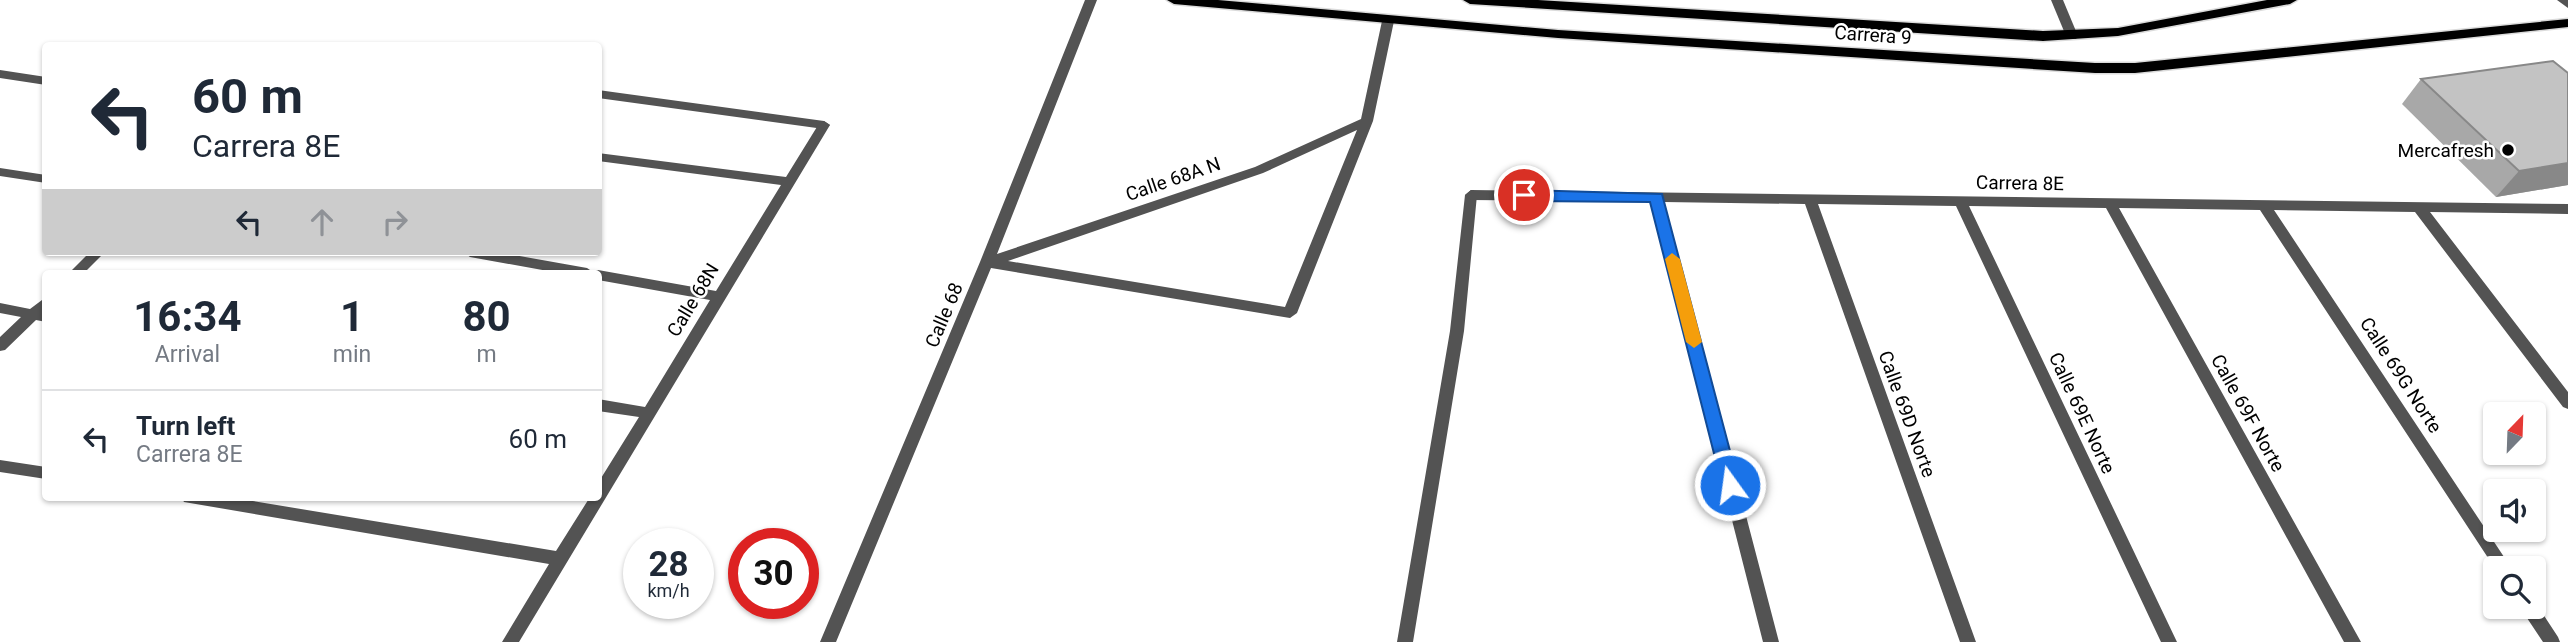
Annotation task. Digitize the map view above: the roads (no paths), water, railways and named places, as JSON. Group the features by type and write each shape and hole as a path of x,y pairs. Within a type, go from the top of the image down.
{"main road":[{"name":"Carrera 9","path":"1174,0 1388,21 2095,68 2136,68 2568,23"},
{"name":"Carrera 9","path":"1470,0 2072,36 2118,32 2290,0"}],"street":[{"name":"Calle 68","path":"828,642 987,262 1091,0"},
{"path":"2057,0 2072,36"},
{"path":"2563,0 2568,5"},
{"path":"987,262 1290,313 1367,121 1388,21"},
{"path":"0,74 42,80"},
{"name":"Calle 68N","path":"602,95 824,125 602,490"},
{"name":"Calle 68A N","path":"987,262 1259,170 1367,121"},
{"path":"602,158 789,181"},
{"path":"0,172 42,178"},
{"name":"Carrera 8E","path":"1405,642 1457,331 1471,195 2568,209"},
{"path":"1656,197 1771,642"},
{"name":"Calle 69D Norte","path":"1810,199 1968,642"},
{"name":"Calle 69E Norte","path":"1960,201 2169,642"},
{"name":"Calle 69F Norte","path":"2110,203 2353,642"},
{"name":"Calle 69G Norte","path":"2264,205 2495,556"},
{"path":"2419,207 2568,403"},
{"path":"79,270 94,256"},
{"path":"492,256 570,270"},
{"path":"602,276 720,297"},
{"path":"0,308 39,316"},
{"path":"0,346 39,316"},
{"path":"602,406 649,413"},
{"path":"0,466 42,472"},
{"path":"213,501 561,559"},
{"name":"Calle 68N","path":"510,642 596,501"},
{"path":"2537,619 2552,642"}],"place":[{"name":"Mercafresh","path":"2508,150"}]}
